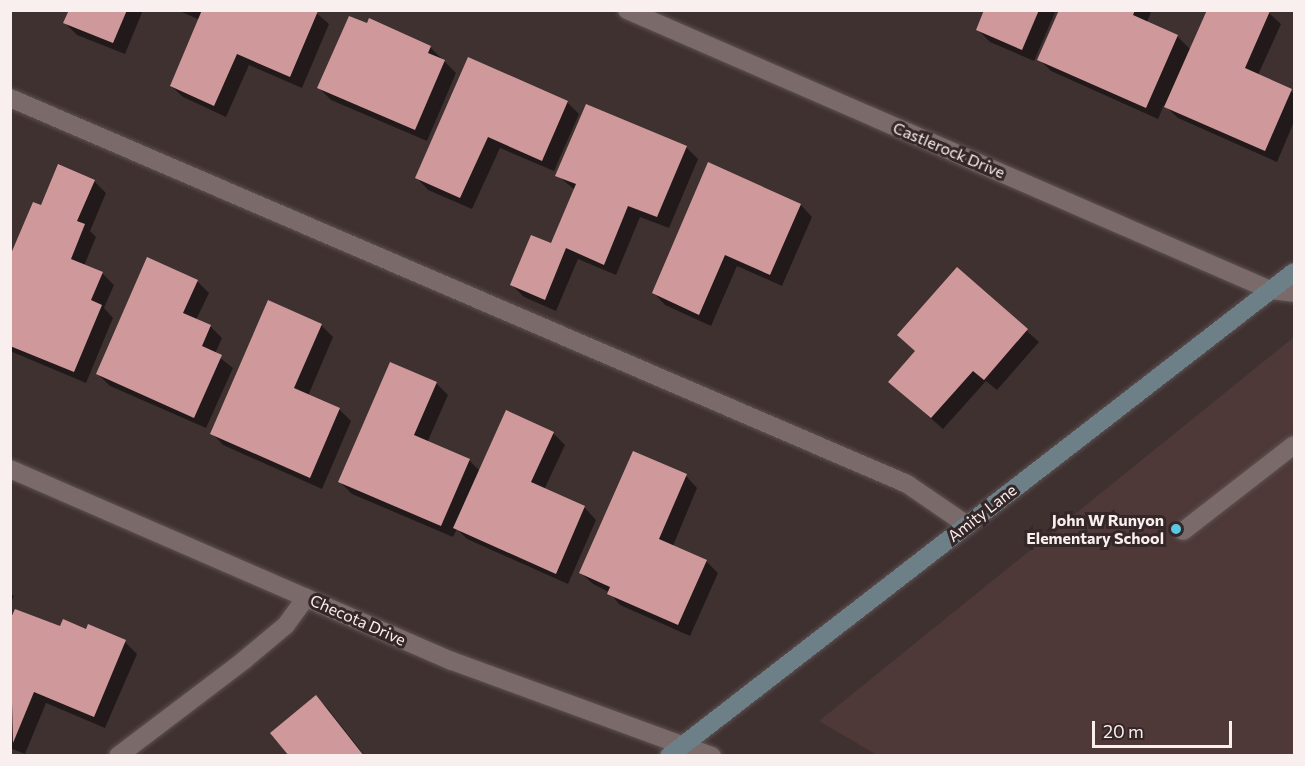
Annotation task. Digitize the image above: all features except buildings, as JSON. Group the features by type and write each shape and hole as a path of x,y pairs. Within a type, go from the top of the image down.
{"street":[{"name":"Castlerock Drive","path":"627,10 1270,290 1294,293"},
{"path":"10,98 907,484 967,525"},
{"name":"Amity Lane","path":"675,751 1294,272"},
{"path":"1184,531 1294,445"},
{"name":"Checota Drive","path":"10,469 452,661 675,751 712,756"},
{"path":"118,756 243,662 286,625 306,597"}],"shaded area":[{"name":"John W Runyon Elementary School","path":"1294,337 1294,755 877,755 819,721"}],"place":[{"name":"John W Runyon Elementary School","path":"1176,529"}]}
